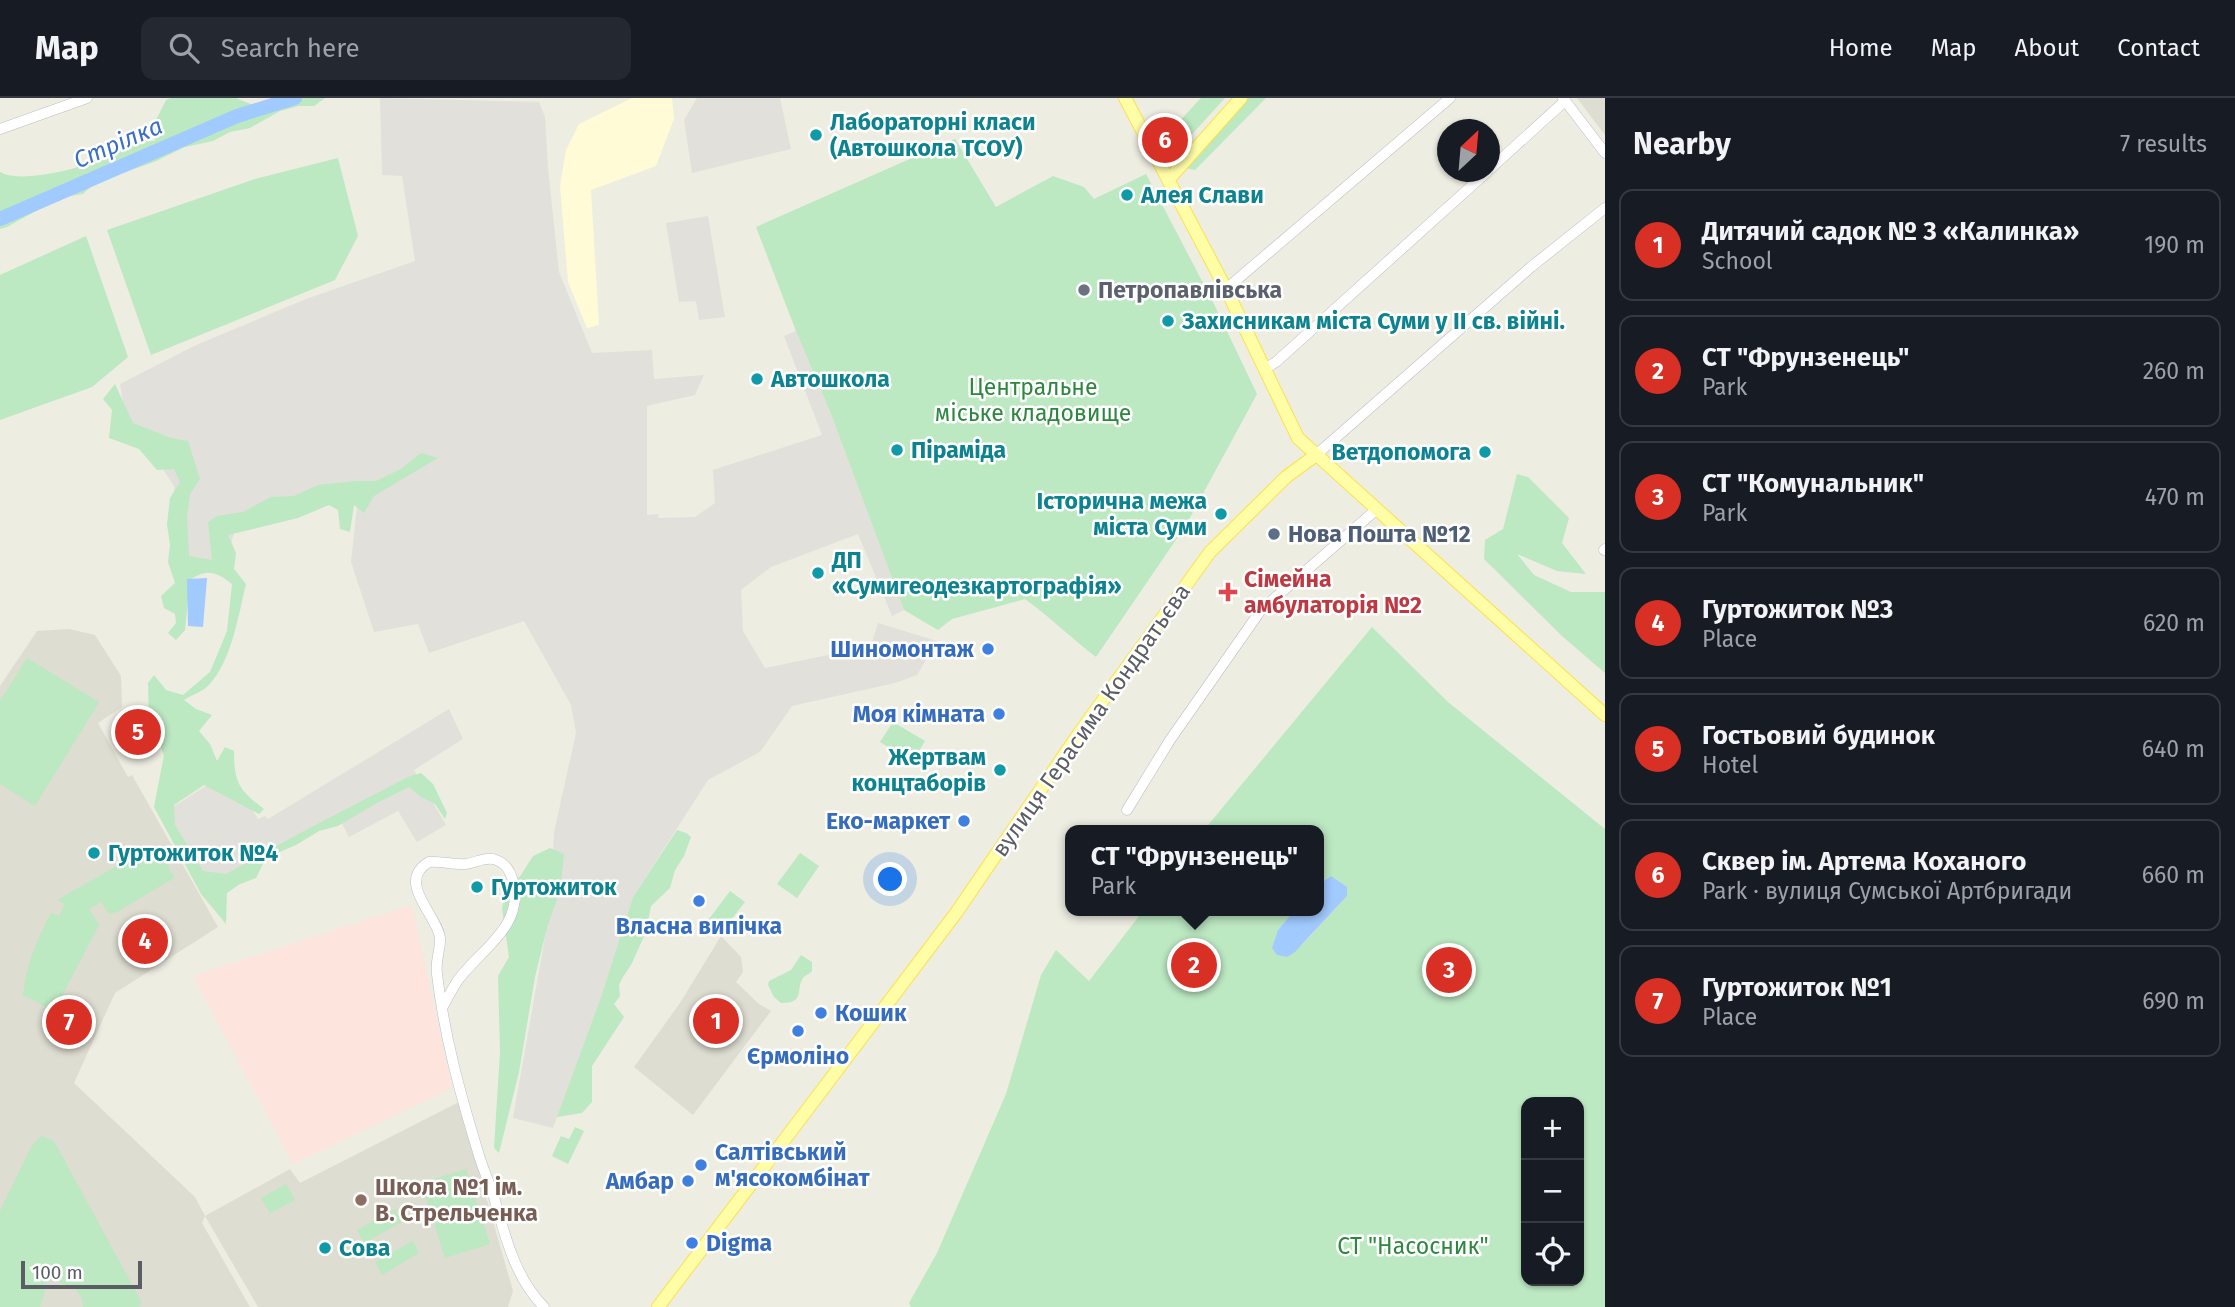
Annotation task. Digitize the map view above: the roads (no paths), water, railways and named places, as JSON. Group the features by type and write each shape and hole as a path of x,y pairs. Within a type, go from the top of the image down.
{"main road":[{"path":"1125,98 1226,289 1298,438 1605,715"},
{"path":"1168,180 1241,98"},
{"name":"вулиця Герасима Кондратьєва","path":"658,1307 957,913 1080,732 1210,552 1286,477 1316,455"}],"street":[{"path":"0,129 60,102 87,98"},
{"path":"1226,289 1450,98"},
{"path":"1500,159 1564,100 1605,153"},
{"path":"1266,368 1276,362 1475,182"},
{"name":"вулиця Герасима Кондратьєва","path":"1316,455 1522,275 1605,208"},
{"path":"1127,810 1170,740 1261,610 1377,509"},
{"path":"442,1009 458,980 500,936 508,920 515,900 514,884 508,868 495,860 487,858 464,864 429,862 424,865 416,883 440,938 435,961 442,1009 452,1061 478,1154 514,1262 530,1292 544,1307"}],"water":[{"path":"207,578 203,627 188,626 187,579"},
{"path":"1331,876 1347,887 1347,896 1295,952 1287,957 1277,955 1272,948 1278,930 1290,916 1324,916 1324,881"}],"waterway":[{"name":"Стрілка","path":"0,219 237,116 295,98"}],"place":[{"name":"Лабораторні класи (Автошкола ТСОУ)","path":"816,135"},
{"name":"Сквер ім. Артема Коханого","path":"1165,140"},
{"name":"Алея Слави","path":"1127,195"},
{"name":"Петропавлівська","path":"1084,290"},
{"name":"Захисникам міста Суми у ІІ св. війні.","path":"1168,321"},
{"name":"Автошкола","path":"757,379"},
{"name":"Піраміда","path":"897,450"},
{"name":"Ветдопомога","path":"1485,452"},
{"name":"Історична межа міста Суми","path":"1221,514"},
{"name":"Нова Пошта №12","path":"1274,534"},
{"name":"ДП «Сумигеодезкартографія»","path":"818,573"},
{"name":"Сімейна амбулаторія №2","path":"1228,592"},
{"name":"Шиномонтаж","path":"988,649"},
{"name":"Моя кімната","path":"999,714"},
{"name":"Гостьовий будинок","path":"138,732"},
{"name":"Жертвам концтаборів","path":"1000,770"},
{"name":"Еко-маркет","path":"964,821"},
{"name":"Гуртожиток №4","path":"94,853"},
{"name":"Гуртожиток","path":"477,887"},
{"name":"Власна випічка","path":"699,901"},
{"name":"Гуртожиток №3","path":"145,941"},
{"name":"СТ \"Фрунзенець\"","path":"1194,965"},
{"name":"СТ \"Комунальник\"","path":"1449,970"},
{"name":"Кошик","path":"821,1013"},
{"name":"Дитячий садок № 3 «Калинка»","path":"716,1021"},
{"name":"Гуртожиток №1","path":"69,1022"},
{"name":"Єрмоліно","path":"798,1031"},
{"name":"Салтівський м'ясокомбінат","path":"701,1165"},
{"name":"Амбар","path":"688,1181"},
{"name":"Школа №1 ім. В. Стрельченка","path":"361,1200"},
{"name":"Digma","path":"692,1243"},
{"name":"Сова","path":"325,1248"}],"park label":[{"name":"Центральне міське кладовище","path":"1033,400"},
{"name":"СТ \"Насосник\"","path":"1413,1246"}]}
